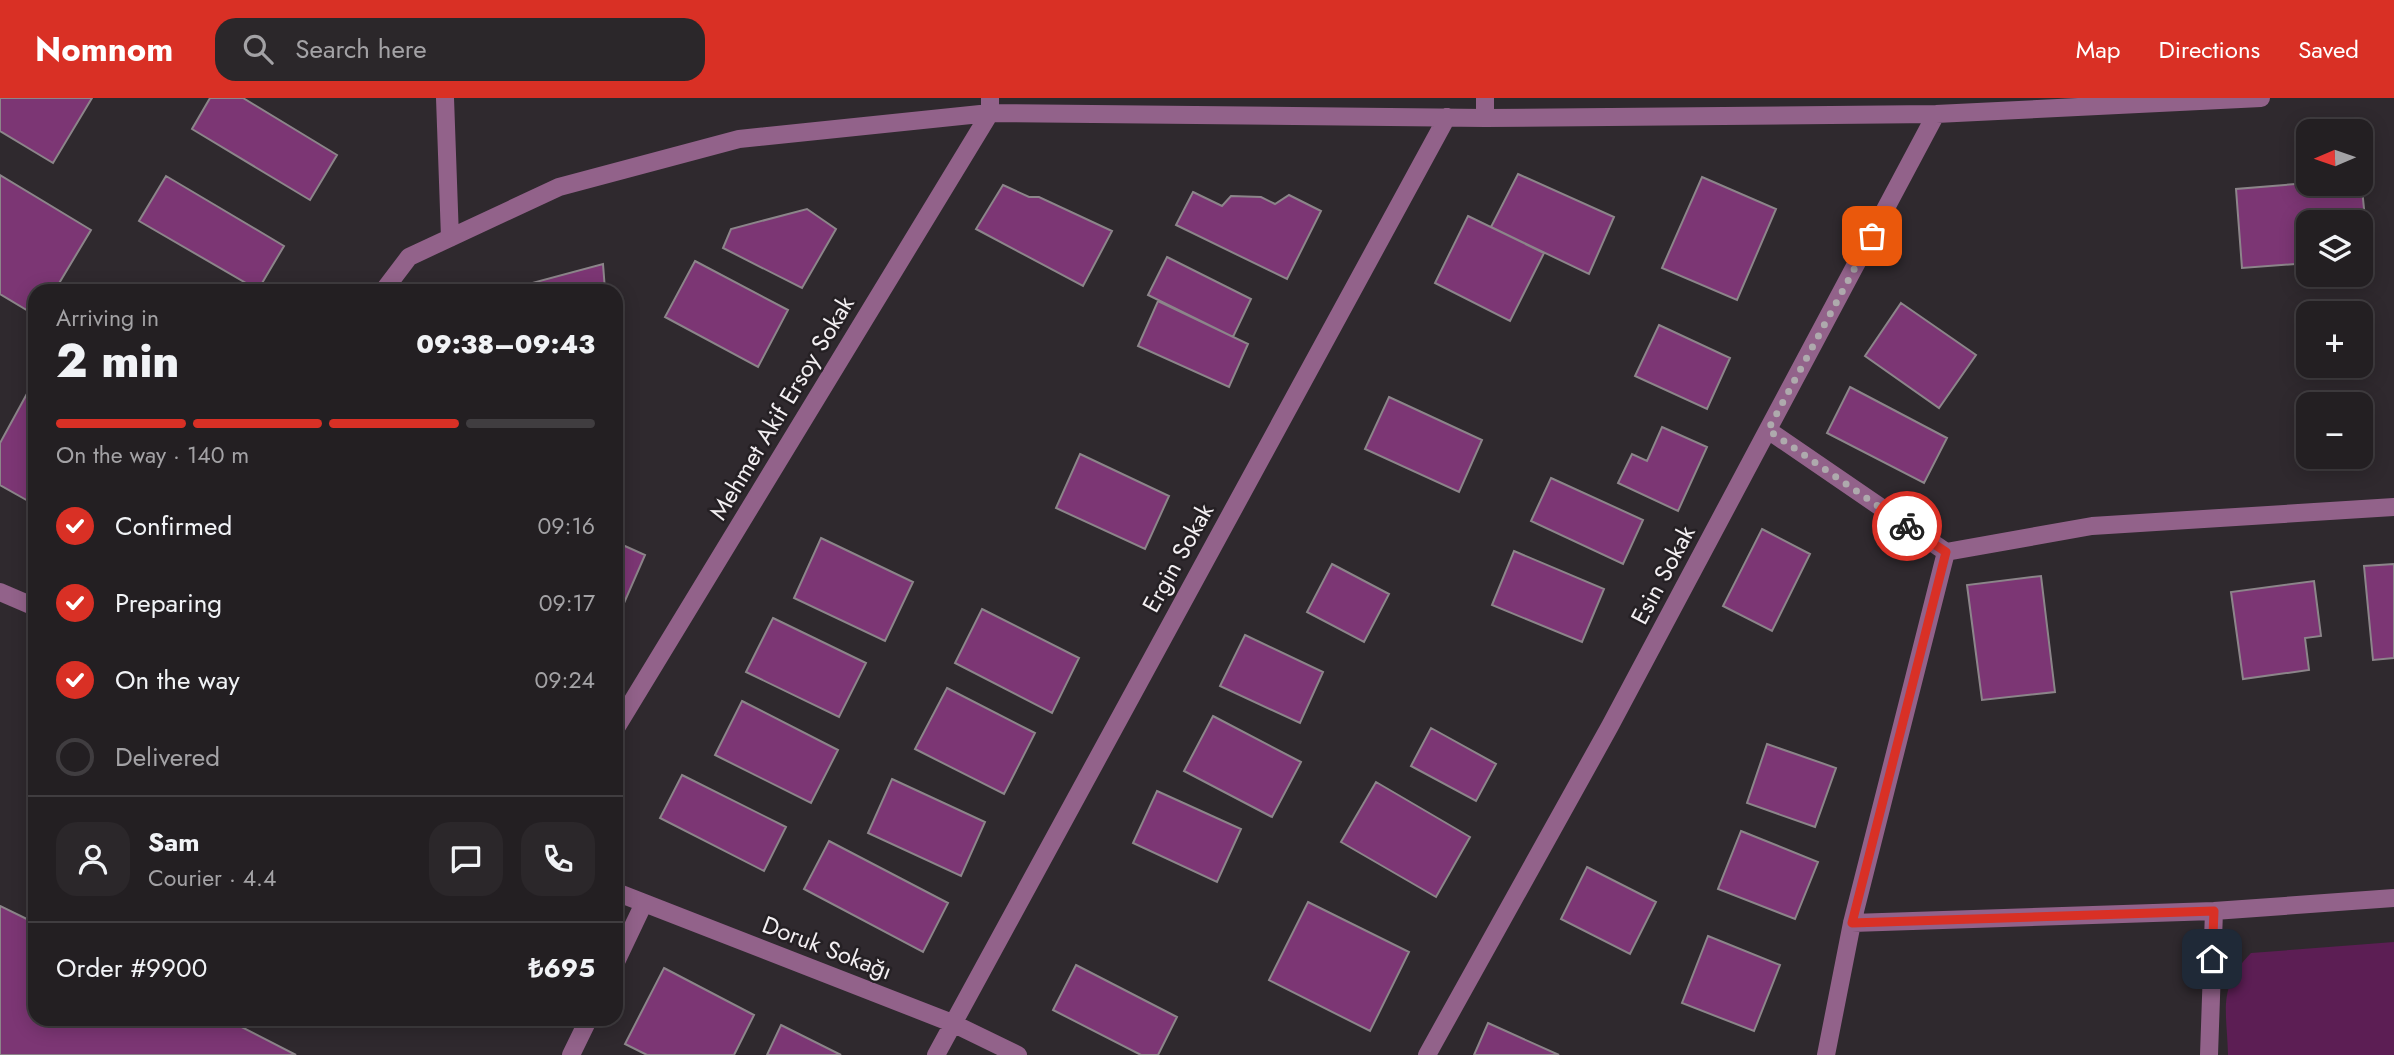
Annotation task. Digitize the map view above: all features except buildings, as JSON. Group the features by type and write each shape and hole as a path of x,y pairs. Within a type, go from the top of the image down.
{"street":[{"path":"445,98 450,238"},
{"path":"1485,98 1485,118"},
{"path":"389,284 409,257 559,187 739,139 990,106 1485,118 1937,114 2012,104 2262,98"},
{"name":"Mehmet Akif Ersoy Sokak","path":"623,717 990,106"},
{"name":"Esin Sokak","path":"1427,1055 1610,726 1937,114"},
{"name":"Ergin Sokak","path":"936,1055 1447,117"},
{"path":"1768,430 1946,552 2092,526 2394,507"},
{"path":"1826,1055 1852,923 1946,552"},
{"path":"0,592 28,604"},
{"name":"Doruk Sokağı","path":"623,895 952,1023 1018,1055"},
{"path":"1852,923 2214,911 2394,898"},
{"path":"623,948 645,903"},
{"path":"2209,1055 2214,911"},
{"path":"571,1055 585,1026"}],"shaded area":[{"path":"2394,942 2394,1055 2228,1055 2226,1000 2233,977 2251,953"}],"way so far":[{"path":"1872,236 1768,430 1907,526"}],"route":[{"path":"1907,526 1946,552 1852,923 2214,911 2212,959"}]}
